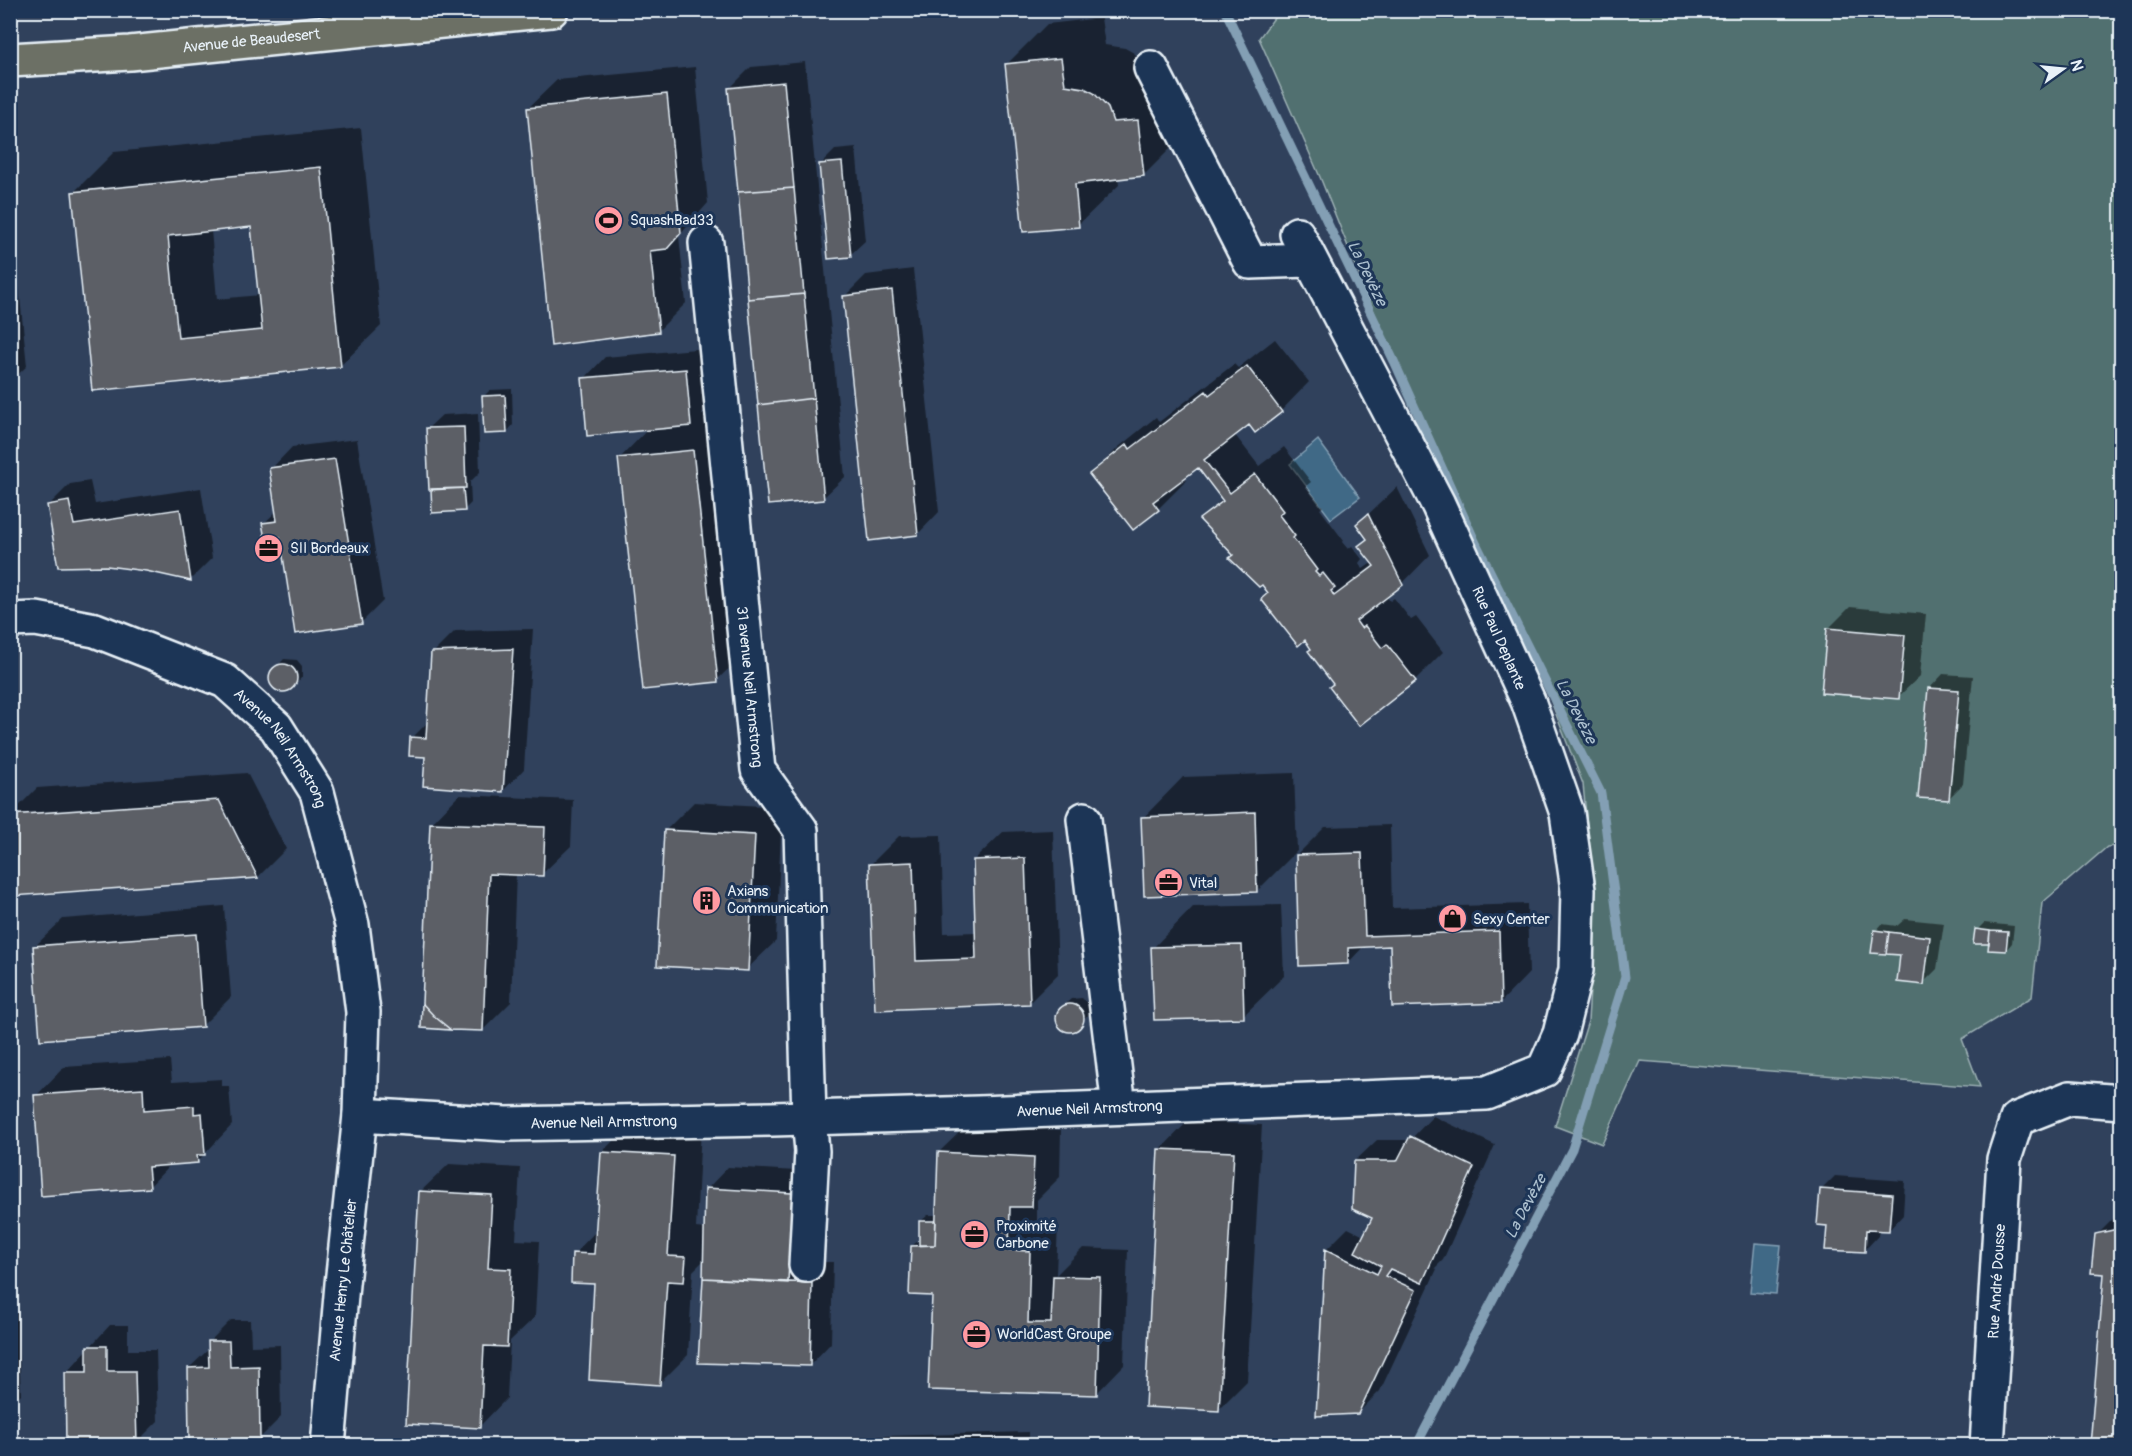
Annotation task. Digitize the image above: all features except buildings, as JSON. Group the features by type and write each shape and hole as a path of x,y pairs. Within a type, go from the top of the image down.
{"main road":[{"name":"Avenue de Beaudesert","path":"130,53 551,10"},
{"path":"10,60 130,53"},
{"path":"10,73 130,53"}],"street":[{"name":"Rue Paul Deplante","path":"1151,68 1250,262 1304,247 1438,504 1528,701 1568,813 1578,890 1576,970 1560,1034 1544,1070"},
{"name":"31 avenue Neil Armstrong","path":"706,243 758,770 801,830 809,1118 812,1151 806,1265"},
{"name":"Avenue Neil Armstrong","path":"10,620 36,619 95,630 157,653 225,681 276,727 317,792 352,925 363,1012 360,1115 506,1124 809,1118 1119,1107 1487,1093 1544,1070"},
{"path":"1084,819 1119,1107"},
{"name":"Rue André Dousse","path":"1987,1446 2004,1159 2016,1119 2070,1098 2121,1102"},
{"name":"Avenue Henry Le Châtelier","path":"328,1446 360,1115"}],"green space":[{"path":"1280,10 2121,11 2121,845 2107,847 2042,903 2032,997 1962,1039 1980,1087 1640,1061 1602,1144 1555,1126 1588,1021 1595,909 1583,784 1540,673 1475,541 1394,361 1320,177 1259,38"}],"water":[{"path":"1318,440 1360,497 1331,519 1290,464"},
{"path":"1755,1243 1781,1245 1776,1294 1750,1292"}],"waterway":[{"name":"La Devèze","path":"1225,10 1394,361 1475,541 1601,793 1625,977 1572,1149 1416,1446"}],"place":[{"name":"SquashBad33","path":"609,220"},
{"name":"SII Bordeaux","path":"269,548"},
{"name":"Vital","path":"1168,883"},
{"name":"Axians Communication","path":"706,900"},
{"name":"Sexy Center","path":"1452,919"},
{"name":"Proximité Carbone","path":"975,1235"},
{"name":"WorldCast Groupe","path":"976,1334"}]}
